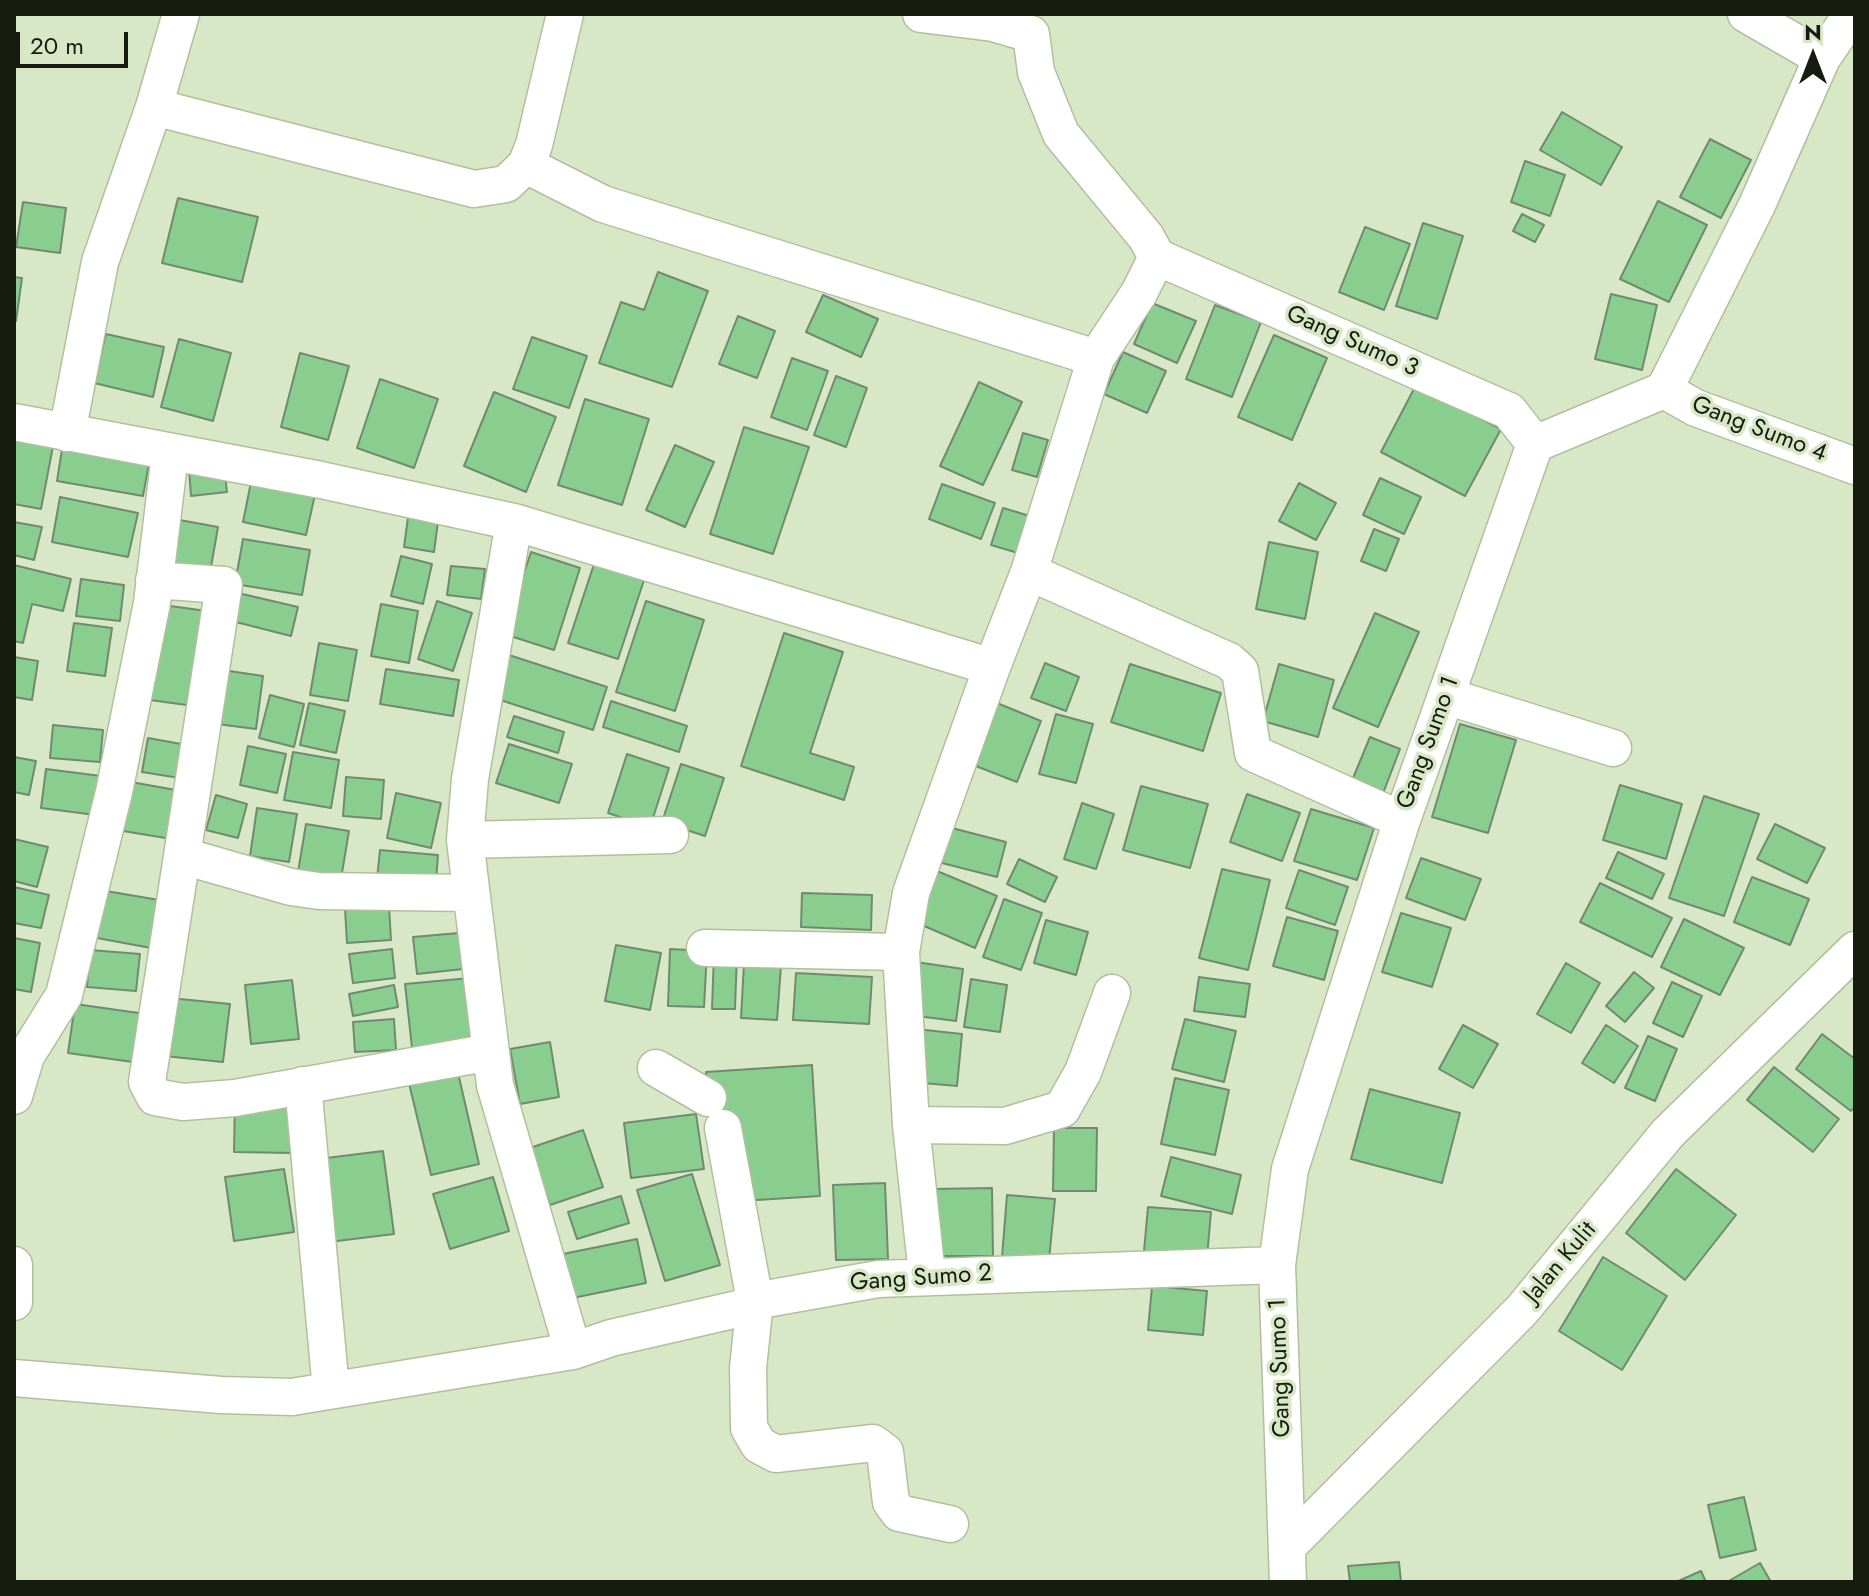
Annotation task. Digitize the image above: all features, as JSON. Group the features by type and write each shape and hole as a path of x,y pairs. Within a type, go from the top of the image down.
{"street":[{"path":"67,433 100,262 154,107 181,14"},
{"path":"154,107 474,189 506,184 526,165 548,96 565,14"},
{"path":"921,14 993,23 1034,24 1036,72 1061,134 1146,237 1157,257 1139,293 1096,358 1029,572 911,893 901,952 911,1125 927,1275"},
{"path":"1746,14 1822,58"},
{"path":"1535,444 1664,390 1757,205 1822,58 1852,14"},
{"path":"526,165 603,204 1096,358"},
{"name":"Gang Sumo 3","path":"1157,257 1509,411 1535,444"},
{"name":"Gang Sumo 4","path":"1664,390 1696,408 1855,466"},
{"path":"14,422 170,454 321,480 514,522 992,667"},
{"name":"Gang Sumo 1","path":"1288,1546 1277,1265 1290,1169 1402,820 1535,444"},
{"path":"14,1096 26,1056 64,995 114,792 154,580 170,454"},
{"path":"514,522 470,779 465,840 495,1085 573,1351"},
{"path":"1029,572 1229,661 1240,671 1253,753 1402,820"},
{"path":"154,580 224,585 147,1082 155,1097 183,1102 235,1098 491,1052"},
{"path":"1446,696 1613,748"},
{"path":"465,840 670,835"},
{"path":"183,856 291,887 470,893"},
{"path":"705,948 901,952"},
{"name":"Jalan Kulit","path":"1288,1546 1522,1310 1668,1133 1855,950"},
{"path":"911,1125 1005,1126 1062,1109 1083,1072 1112,993"},
{"path":"656,1068 715,1113 755,1301 748,1368 749,1428 759,1445 776,1454 873,1443 885,1452 891,1502 899,1513 950,1524"},
{"path":"303,1085 331,1390"},
{"path":"14,1265 14,1302"},
{"name":"Gang Sumo 2","path":"14,1378 264,1397 331,1390 573,1351 611,1338 742,1308 755,1301 878,1279 1277,1265"},
{"path":"1288,1546 1288,1582"}],"building":[{"path":"1562,112 1622,147 1601,185 1540,150"},
{"path":"1710,139 1751,160 1721,218 1680,197"},
{"path":"1525,161 1565,175 1550,216 1511,202"},
{"path":"178,198 258,217 242,282 162,263"},
{"path":"1658,201 1707,225 1669,302 1620,279"},
{"path":"23,202 66,208 60,253 16,247"},
{"path":"1522,214 1544,225 1535,242 1513,231"},
{"path":"1423,223 1463,236 1437,319 1396,306"},
{"path":"1365,227 1410,244 1384,310 1339,292"},
{"path":"658,272 708,291 672,387 599,363 621,302 644,310"},
{"path":"14,277 22,278 16,321 14,321"},
{"path":"1611,294 1657,305 1642,370 1595,359"},
{"path":"823,295 878,319 861,357 806,332"},
{"path":"1152,303 1196,321 1177,363 1134,344"},
{"path":"1215,305 1261,322 1232,397 1186,379"},
{"path":"738,316 775,331 757,378 719,364"},
{"path":"106,334 164,347 153,397 94,383"},
{"path":"1274,335 1327,358 1292,440 1238,417"},
{"path":"532,337 587,356 569,408 513,389"},
{"path":"179,339 231,353 213,421 161,407"},
{"path":"1123,352 1166,371 1147,413 1104,394"},
{"path":"300,353 349,366 328,440 281,427"},
{"path":"792,358 828,371 807,430 771,417"},
{"path":"836,376 867,388 846,447 814,435"},
{"path":"380,379 438,399 414,468 357,448"},
{"path":"979,382 1022,402 983,485 940,466"},
{"path":"1416,385 1501,429 1465,496 1381,452"},
{"path":"494,392 556,417 526,492 464,466"},
{"path":"585,399 649,419 622,505 558,485"},
{"path":"744,427 809,447 773,554 710,534"},
{"path":"1023,433 1048,440 1037,477 1012,470"},
{"path":"14,439 53,446 41,509 14,504"},
{"path":"63,443 150,458 143,496 57,481"},
{"path":"675,445 714,462 685,527 646,510"},
{"path":"224,467 227,492 191,496 189,470"},
{"path":"252,477 316,490 306,535 243,522"},
{"path":"1380,478 1421,497 1404,534 1363,515"},
{"path":"1299,483 1336,503 1316,540 1279,521"},
{"path":"942,484 995,503 981,539 929,519"},
{"path":"60,497 138,513 128,557 52,542"},
{"path":"1003,508 1030,516 1018,553 991,545"},
{"path":"409,510 439,514 434,552 404,547"},
{"path":"174,519 218,527 208,584 164,576"},
{"path":"14,522 42,527 34,560 14,555"},
{"path":"1374,529 1399,539 1386,571 1361,561"},
{"path":"243,539 310,550 302,595 235,584"},
{"path":"1269,542 1318,552 1305,619 1256,609"},
{"path":"531,552 580,568 554,650 504,634"},
{"path":"401,556 432,564 423,604 391,596"},
{"path":"596,558 646,574 618,659 568,643"},
{"path":"14,565 71,579 63,611 32,604 23,643 14,641"},
{"path":"451,566 485,569 481,599 447,595"},
{"path":"81,579 124,585 120,621 76,616"},
{"path":"238,593 298,607 291,636 232,621"},
{"path":"437,601 472,613 453,671 418,659"},
{"path":"646,601 704,620 675,711 616,692"},
{"path":"381,604 418,611 409,663 371,656"},
{"path":"163,605 214,612 201,707 150,700"},
{"path":"1375,613 1419,632 1378,727 1333,708"},
{"path":"74,623 112,628 105,676 67,671"},
{"path":"784,633 843,652 810,753 854,767 844,800 741,766"},
{"path":"319,643 357,650 348,701 310,695"},
{"path":"509,655 607,687 593,730 494,698"},
{"path":"14,657 38,661 32,700 14,697"},
{"path":"1045,663 1079,677 1066,711 1031,698"},
{"path":"1130,664 1221,693 1203,751 1111,722"},
{"path":"1279,664 1334,680 1318,737 1263,721"},
{"path":"216,669 263,676 256,729 209,723"},
{"path":"386,669 459,680 453,716 380,704"},
{"path":"270,695 304,704 294,747 259,738"},
{"path":"611,701 687,726 679,752 603,727"},
{"path":"992,701 1041,721 1017,782 968,763"},
{"path":"309,703 345,711 336,753 300,745"},
{"path":"1056,714 1093,724 1076,783 1039,774"},
{"path":"514,716 564,732 558,753 507,737"},
{"path":"1460,724 1516,740 1488,833 1432,817"},
{"path":"53,725 103,730 100,762 50,758"},
{"path":"1370,737 1400,749 1382,796 1351,783"},
{"path":"148,738 198,747 192,780 142,772"},
{"path":"509,744 572,764 559,803 496,783"},
{"path":"248,746 286,754 277,793 240,785"},
{"path":"293,752 339,760 331,808 284,800"},
{"path":"627,754 669,768 650,827 608,813"},
{"path":"14,757 36,761 29,795 14,792"},
{"path":"681,764 724,778 705,836 662,822"},
{"path":"46,769 101,776 96,815 41,808"},
{"path":"346,777 384,780 381,819 343,816"},
{"path":"131,782 187,792 178,840 123,831"},
{"path":"1620,785 1682,804 1666,859 1603,840"},
{"path":"1141,786 1208,804 1190,868 1123,850"},
{"path":"396,793 441,803 431,848 387,838"},
{"path":"1247,794 1300,813 1282,861 1230,842"},
{"path":"216,795 247,804 238,838 206,830"},
{"path":"1704,796 1759,814 1724,916 1669,898"},
{"path":"1082,803 1114,814 1096,869 1064,859"},
{"path":"257,808 297,814 289,862 250,856"},
{"path":"1311,809 1374,828 1357,880 1294,861"},
{"path":"306,824 349,831 341,879 298,872"},
{"path":"1775,824 1825,848 1807,883 1757,859"},
{"path":"948,827 1006,842 997,877 938,862"},
{"path":"14,839 48,847 37,887 14,881"},
{"path":"380,850 438,855 435,894 376,888"},
{"path":"1618,852 1664,874 1652,899 1606,878"},
{"path":"1421,858 1481,879 1465,920 1406,898"},
{"path":"1019,859 1057,877 1045,902 1007,884"},
{"path":"1222,869 1270,880 1248,970 1199,958"},
{"path":"1299,870 1348,887 1335,925 1286,908"},
{"path":"937,871 997,896 975,948 915,922"},
{"path":"1752,877 1809,899 1790,945 1734,922"},
{"path":"1600,883 1672,918 1652,957 1580,922"},
{"path":"14,887 49,895 41,928 14,923"},
{"path":"106,891 159,900 151,948 97,938"},
{"path":"802,893 872,895 871,930 801,927"},
{"path":"1004,899 1042,913 1021,970 983,957"},
{"path":"389,906 391,940 347,943 345,909"},
{"path":"1401,913 1451,928 1432,987 1382,972"},
{"path":"1287,917 1338,931 1324,980 1273,966"},
{"path":"1684,919 1744,948 1720,995 1661,967"},
{"path":"1046,920 1088,932 1076,975 1034,963"},
{"path":"459,933 463,969 417,974 413,937"},
{"path":"14,938 40,943 31,992 14,989"},
{"path":"616,945 661,953 650,1010 605,1001"},
{"path":"392,949 395,978 353,983 349,954"},
{"path":"670,949 707,951 704,1007 668,1006"},
{"path":"90,950 140,954 136,991 87,987"},
{"path":"714,953 737,954 735,1009 712,1009"},
{"path":"916,962 963,969 956,1021 909,1015"},
{"path":"744,963 781,966 777,1020 741,1018"},
{"path":"1566,963 1600,983 1571,1033 1537,1014"},
{"path":"1634,972 1654,988 1625,1022 1606,1006"},
{"path":"796,973 872,977 869,1024 793,1020"},
{"path":"1199,977 1250,984 1245,1017 1194,1011"},
{"path":"470,978 477,1042 412,1048 405,984"},
{"path":"971,979 1007,985 1000,1032 964,1027"},
{"path":"292,980 299,1039 251,1044 245,985"},
{"path":"1672,982 1702,996 1683,1037 1653,1023"},
{"path":"394,985 398,1007 353,1016 349,994"},
{"path":"170,998 230,1004 223,1062 164,1056"},
{"path":"75,1004 146,1014 140,1063 68,1053"},
{"path":"394,1019 396,1050 355,1052 353,1022"},
{"path":"1185,1019 1236,1031 1224,1082 1172,1069"},
{"path":"1463,1025 1498,1044 1473,1088 1439,1069"},
{"path":"1606,1025 1638,1046 1614,1083 1582,1063"},
{"path":"916,1029 962,1034 957,1086 911,1082"},
{"path":"1822,1034 1855,1059 1855,1106 1851,1111 1796,1069"},
{"path":"1648,1036 1677,1049 1655,1101 1625,1088"},
{"path":"550,1042 559,1097 520,1104 510,1049"},
{"path":"456,1064 479,1164 431,1175 407,1075"},
{"path":"812,1065 820,1196 741,1201 710,1130 706,1072"},
{"path":"1774,1067 1839,1119 1813,1152 1747,1100"},
{"path":"1175,1078 1229,1090 1215,1155 1161,1144"},
{"path":"1370,1089 1460,1113 1442,1183 1351,1159"},
{"path":"235,1098 295,1099 293,1153 234,1152"},
{"path":"696,1114 704,1169 631,1178 624,1123"},
{"path":"1054,1128 1097,1128 1096,1191 1053,1191"},
{"path":"583,1130 603,1187 550,1205 530,1148"},
{"path":"383,1151 394,1234 329,1242 318,1159"},
{"path":"1171,1157 1241,1175 1232,1214 1161,1196"},
{"path":"284,1169 294,1232 234,1241 225,1177"},
{"path":"1676,1169 1736,1215 1685,1280 1626,1233"},
{"path":"692,1174 720,1265 665,1281 637,1190"},
{"path":"493,1177 509,1231 450,1249 433,1194"},
{"path":"885,1183 888,1259 836,1260 833,1185"},
{"path":"992,1188 993,1256 932,1256 931,1189"},
{"path":"1007,1195 1055,1199 1049,1260 1002,1257"},
{"path":"621,1196 629,1223 577,1239 568,1212"},
{"path":"1148,1207 1211,1212 1207,1257 1144,1251"},
{"path":"637,1239 646,1283 563,1300 553,1256"},
{"path":"1603,1257 1667,1296 1622,1370 1559,1331"},
{"path":"1152,1286 1207,1291 1203,1335 1148,1330"},
{"path":"1744,1497 1756,1550 1720,1558 1708,1505"},
{"path":"1399,1562 1401,1582 1350,1582 1348,1566"},
{"path":"1760,1563 1771,1582 1727,1582"},
{"path":"1701,1571 1706,1582 1676,1582"}]}
